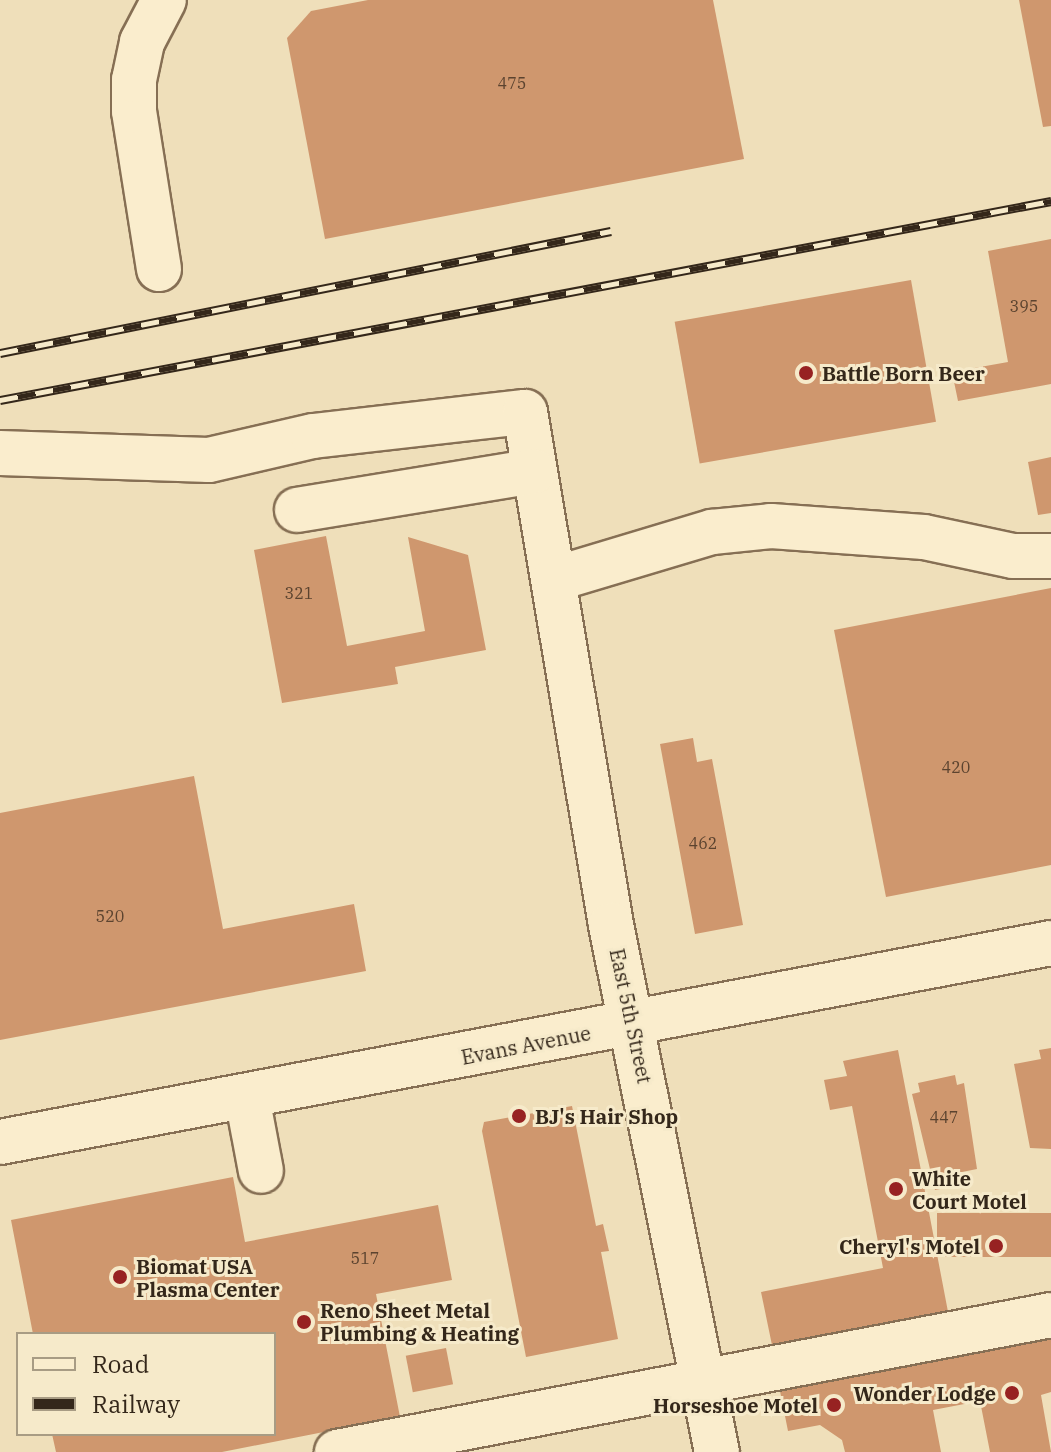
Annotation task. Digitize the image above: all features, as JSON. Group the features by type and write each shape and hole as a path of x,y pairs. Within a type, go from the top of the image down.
{"street":[{"path":"159,269 134,111 134,80 142,42 164,0"},
{"name":"East 5th Street","path":"0,453 209,460 313,436 525,412 633,1025 717,1452"},
{"path":"297,510 534,471"},
{"path":"555,579 712,532 771,526 910,536 1013,556 1051,556"},
{"name":"Evans Avenue","path":"0,1142 633,1025 1051,943"},
{"path":"247,1097 261,1171"},
{"path":"337,1452 494,1411 703,1381 1051,1315"}],"building":[{"path":"368,0 713,0 744,159 325,239 287,38 311,11"},
{"path":"1019,0 1051,0 1051,126 1043,127"},
{"path":"1051,239 1051,384 958,401 952,372 1008,362 988,251"},
{"name":"Battle Born Beer","path":"911,280 936,422 700,463 675,322"},
{"path":"1051,457 1051,513 1038,515 1028,462"},
{"path":"326,536 347,646 425,631 408,537 468,555 486,650 395,667 398,684 282,703 254,550"},
{"path":"1051,588 1051,865 886,897 834,630"},
{"path":"693,738 697,762 712,759 743,925 695,934 660,744"},
{"path":"194,776 223,929 354,904 366,971 0,1040 0,813"},
{"path":"1051,1048 1051,1149 1030,1148 1014,1064 1041,1059 1039,1050"},
{"name":"White Court Motel","path":"898,1050 949,1317 773,1350 761,1292 883,1268 852,1106 830,1110 824,1080 847,1076 843,1061"},
{"path":"955,1075 957,1085 964,1083 977,1169 952,1174 955,1186 935,1190 912,1094 920,1092 918,1083"},
{"path":"572,1106 596,1226 603,1224 609,1251 601,1252 618,1339 526,1357 482,1131 484,1122"},
{"path":"233,1177 245,1242 438,1205 452,1280 376,1294 400,1417 222,1452 56,1452 52,1436 276,1436 276,1332 33,1332 11,1220"},
{"name":"Cheryl's Motel","path":"937,1213 1051,1213 1051,1257 937,1257"},
{"path":"1051,1334 1051,1392 1041,1395 1051,1452 990,1452 980,1401 933,1410 941,1452 845,1452 842,1440 820,1425 788,1431 779,1386"},
{"path":"446,1348 453,1384 413,1392 406,1356"}],"railway":[{"path":"0,400 1051,201"},
{"path":"0,353 611,231"}],"place":[{"name":"Battle Born Beer","path":"806,373"},
{"name":"BJ's Hair Shop","path":"519,1116"},
{"name":"White Court Motel","path":"896,1189"},
{"name":"Cheryl's Motel","path":"996,1246"},
{"name":"Biomat USA Plasma Center","path":"120,1277"},
{"name":"Reno Sheet Metal Plumbing & Heating","path":"304,1322"},
{"name":"Wonder Lodge","path":"1012,1393"},
{"name":"Horseshoe Motel","path":"834,1405"}]}
